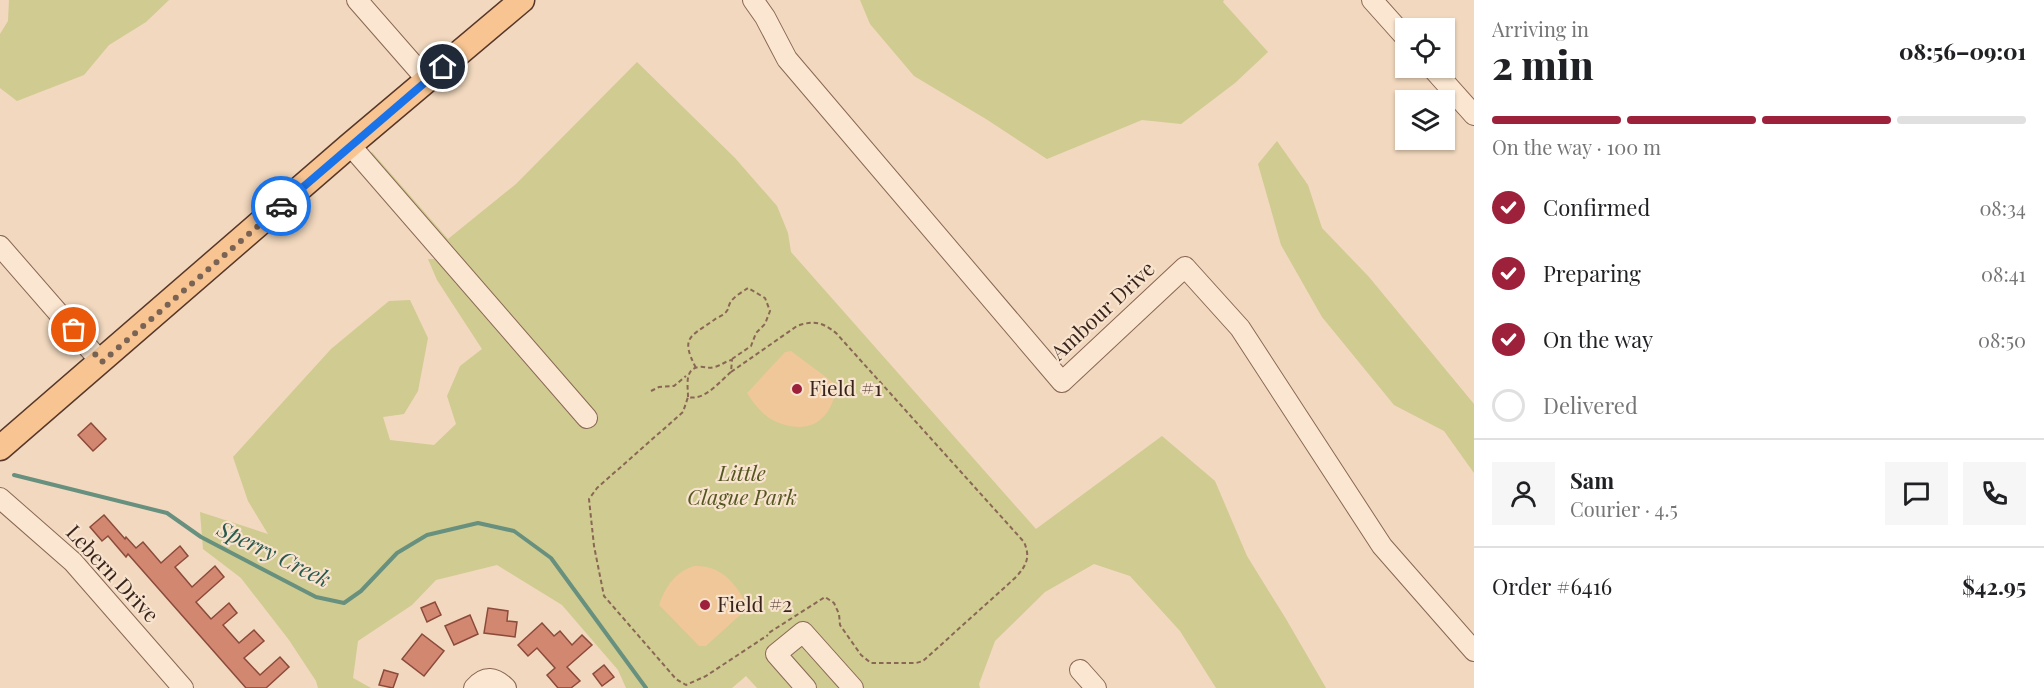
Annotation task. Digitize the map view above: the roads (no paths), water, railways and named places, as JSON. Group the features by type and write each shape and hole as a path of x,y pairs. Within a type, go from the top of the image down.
{"main road":[{"path":"0,448 350,145 522,0"}],"street":[{"path":"357,0 427,80"},
{"name":"Ambour Drive","path":"753,0 765,17 787,59 1062,382 1185,267 1240,328 1383,546 1474,651"},
{"path":"1372,0 1395,26"},
{"path":"1441,78 1474,115"},
{"path":"350,145 587,418"},
{"path":"0,246 102,362"},
{"name":"Lebern Drive","path":"0,498 73,562 183,688"},
{"path":"806,688 776,654 803,632 853,688"},
{"path":"1080,670 1096,688"},
{"path":"474,688 481,681 490,678 498,680 506,688"}],"waterway":[{"name":"Sperry Creek","path":"14,475 167,513 201,537 316,597 344,603 361,591 397,553 427,535 478,523 514,531 551,558 646,688"}],"place":[{"name":"Field #1","path":"797,389"},
{"name":"Field #2","path":"705,605"}],"park label":[{"name":"Little Clague Park","path":"742,486"}]}
